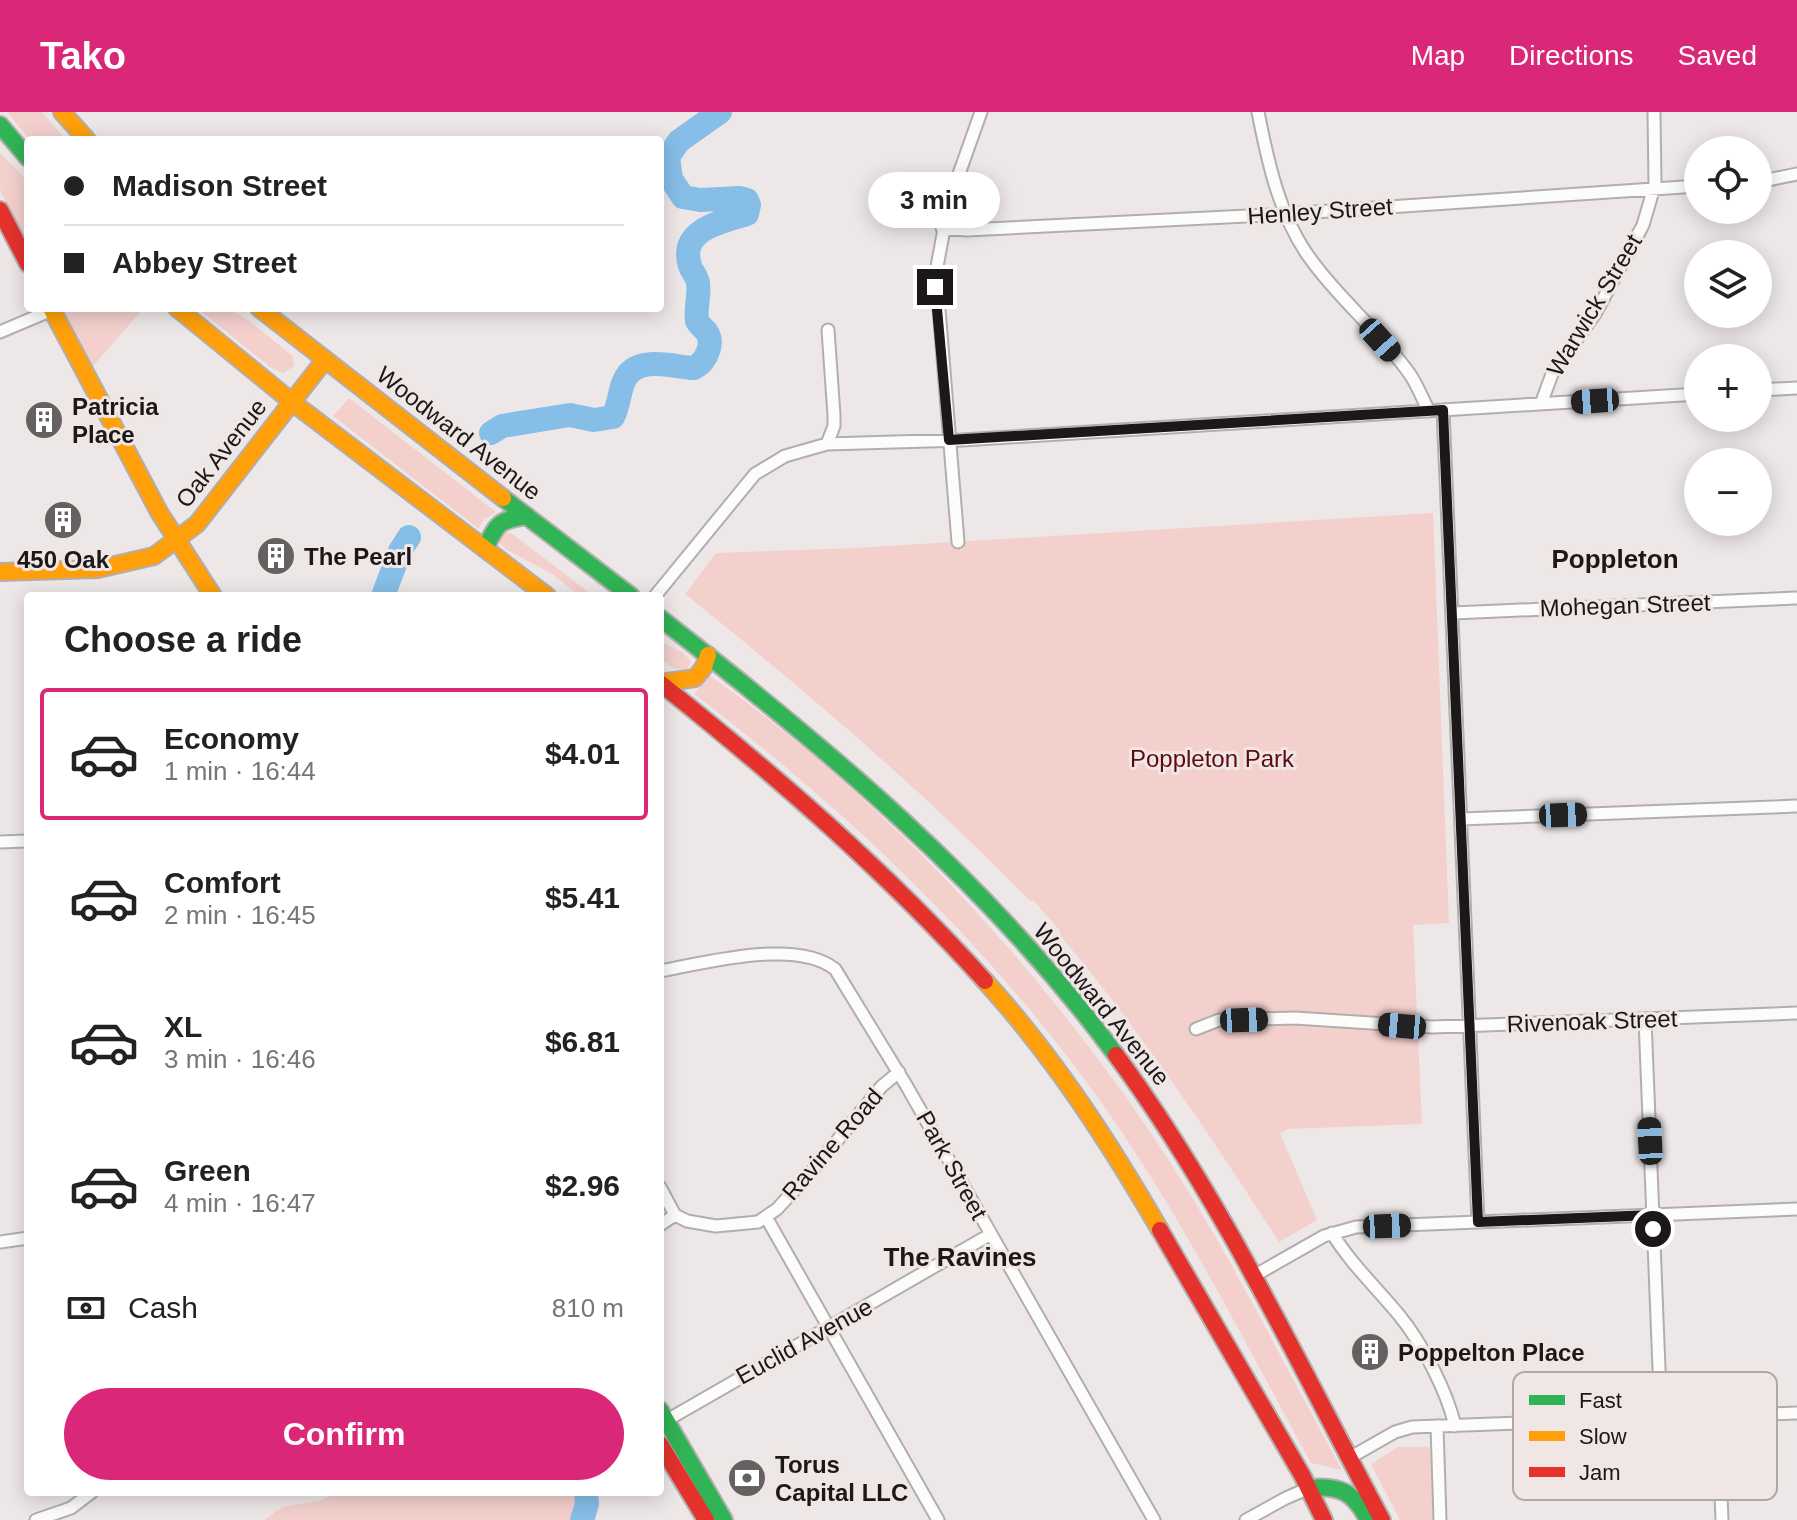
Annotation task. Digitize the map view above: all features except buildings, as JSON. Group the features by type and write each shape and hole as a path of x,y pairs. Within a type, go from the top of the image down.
{"main road":[{"path":"62,112 83,136"},
{"path":"4,134 24,154"},
{"path":"0,210 24,256"},
{"path":"53,312 131,462 210,592"},
{"path":"182,312 292,402 542,592"},
{"name":"Woodward Avenue","path":"264,312 626,592"},
{"name":"Oak Avenue","path":"0,572 110,568 148,559 197,524 324,361"},
{"path":"485,549 496,525 508,519 527,516"},
{"name":"Woodward Avenue","path":"664,621 836,758 885,802 1035,953 1153,1106 1207,1192 1382,1520"},
{"path":"664,682 695,678 704,667 708,655"},
{"path":"664,686 813,808 890,879 968,960 1041,1047 1112,1147 1309,1488 1321,1519"},
{"path":"664,1422 724,1520"},
{"path":"664,1451 706,1520"},
{"path":"1309,1488 1334,1487 1349,1491 1358,1499 1368,1520"}],"street":[{"path":"958,542 935,287 942,228 958,172 981,112"},
{"path":"1258,112 1269,167 1285,214 1309,259 1405,368 1429,411"},
{"name":"Warwick Street","path":"1541,404 1552,374 1584,330 1643,225 1654,190 1654,112"},
{"path":"1772,179 1797,174"},
{"name":"Henley Street","path":"942,228 1006,229 1285,214 1684,187"},
{"path":"0,332 44,312"},
{"path":"827,444 834,426 828,330"},
{"path":"1772,389 1797,388"},
{"path":"658,592 755,474 785,456 827,444 949,440 1684,395"},
{"path":"1443,410 1478,1222"},
{"name":"Mohegan Street","path":"1453,613 1797,598"},
{"path":"1461,819 1797,806"},
{"path":"0,842 24,841"},
{"name":"Park Street","path":"664,970 731,958 793,955 819,958 835,969 899,1072 1154,1520"},
{"name":"Rivenoak Street","path":"1196,1029 1219,1020 1295,1018 1417,1027 1797,1013"},
{"path":"1645,1019 1659,1372"},
{"name":"Ravine Road","path":"766,1217 812,1171 882,1086 899,1072"},
{"path":"664,1194 675,1215 687,1221 716,1226 745,1225 766,1217 938,1520"},
{"path":"1252,1277 1332,1233 1356,1227 1797,1209"},
{"path":"664,1222 675,1215"},
{"path":"1332,1233 1364,1278 1413,1334 1452,1411 1455,1426"},
{"name":"Euclid Avenue","path":"664,1418 991,1234"},
{"path":"0,1242 24,1239"},
{"path":"1777,1414 1797,1413"},
{"path":"1351,1457 1395,1432 1412,1427 1513,1424"},
{"path":"1437,1426 1440,1520"},
{"path":"1246,1520 1309,1488"},
{"path":"36,1520 71,1508 87,1496"},
{"path":"1721,1500 1722,1520"}],"green space":[{"path":"7,112 42,112 63,136 27,136"},
{"path":"0,153 24,177 24,236 0,191"},
{"path":"63,312 140,312 92,367"},
{"path":"202,312 234,312 293,356 294,366 283,373 270,367"},
{"path":"349,398 496,512 483,520 479,529 333,416"},
{"name":"Poppleton Park","path":"1433,513 1449,923 1413,925 1422,1124 1288,1129 1280,1133 1317,1220 1279,1242 1146,1046 1059,934 1061,932 1033,900 1030,901 948,820 862,742 685,594 716,553 854,548"},
{"path":"501,532 511,533 589,592 575,592 552,574 507,550 497,540"},
{"path":"664,643 684,653 691,662 687,669 674,669 664,661"},
{"path":"709,675 776,725 902,836 961,896 1071,1023 1121,1090 1192,1197 1342,1470 1311,1463 1165,1200 1096,1095 1047,1031 994,968 880,851 758,744 694,694"},
{"path":"1398,1447 1428,1447 1430,1450 1433,1520 1400,1520 1371,1464"},
{"path":"330,1496 598,1496 593,1498 592,1511 586,1520 264,1520 282,1507"}],"waterway":[{"path":"491,433 502,426 570,415 594,420 613,417 624,381 637,367 655,364 694,368 702,361 710,341 697,321 697,278 690,266 688,253 691,243 705,229 747,214 749,205 747,200 740,198 700,200 683,197 671,179 668,157 679,141 720,112"},
{"path":"385,592 400,551 409,537"},
{"path":"582,1520 586,1496"}],"traffic: fast":[{"path":"0,125 24,153"},
{"path":"503,498 626,592"},
{"path":"485,549 500,524 527,516"},
{"path":"664,621 784,717 903,821 1015,933 1067,992 1116,1055"},
{"path":"664,1417 724,1520"},
{"path":"1309,1488 1345,1492 1368,1520"}],"traffic: slow":[{"path":"62,112 83,136"},
{"path":"53,312 159,512 210,592"},
{"path":"182,312 292,402 542,592"},
{"path":"264,312 503,498"},
{"path":"0,572 98,569 154,556 197,524 324,361"},
{"path":"664,682 695,678 704,667 708,655"},
{"path":"985,981 1079,1101 1160,1230"}],"traffic: jam":[{"path":"0,210 24,256"},
{"path":"664,686 828,825 909,901 985,981"},
{"path":"1116,1055 1225,1224 1382,1520"},
{"path":"1160,1230 1302,1475 1324,1520"},
{"path":"664,1451 706,1520"}],"place":[{"name":"Patricia Place","path":"44,420"},
{"name":"450 Oak","path":"63,520"},
{"name":"The Pearl","path":"276,556"},
{"name":"Poppelton Place","path":"1370,1352"},
{"name":"Torus Capital LLC","path":"747,1478"}],"district":[{"name":"Poppleton","path":"1615,559"},
{"name":"The Ravines","path":"960,1257"}],"route":[{"path":"935,287 949,440 1443,410 1478,1222 1652,1215 1653,1229"}]}
